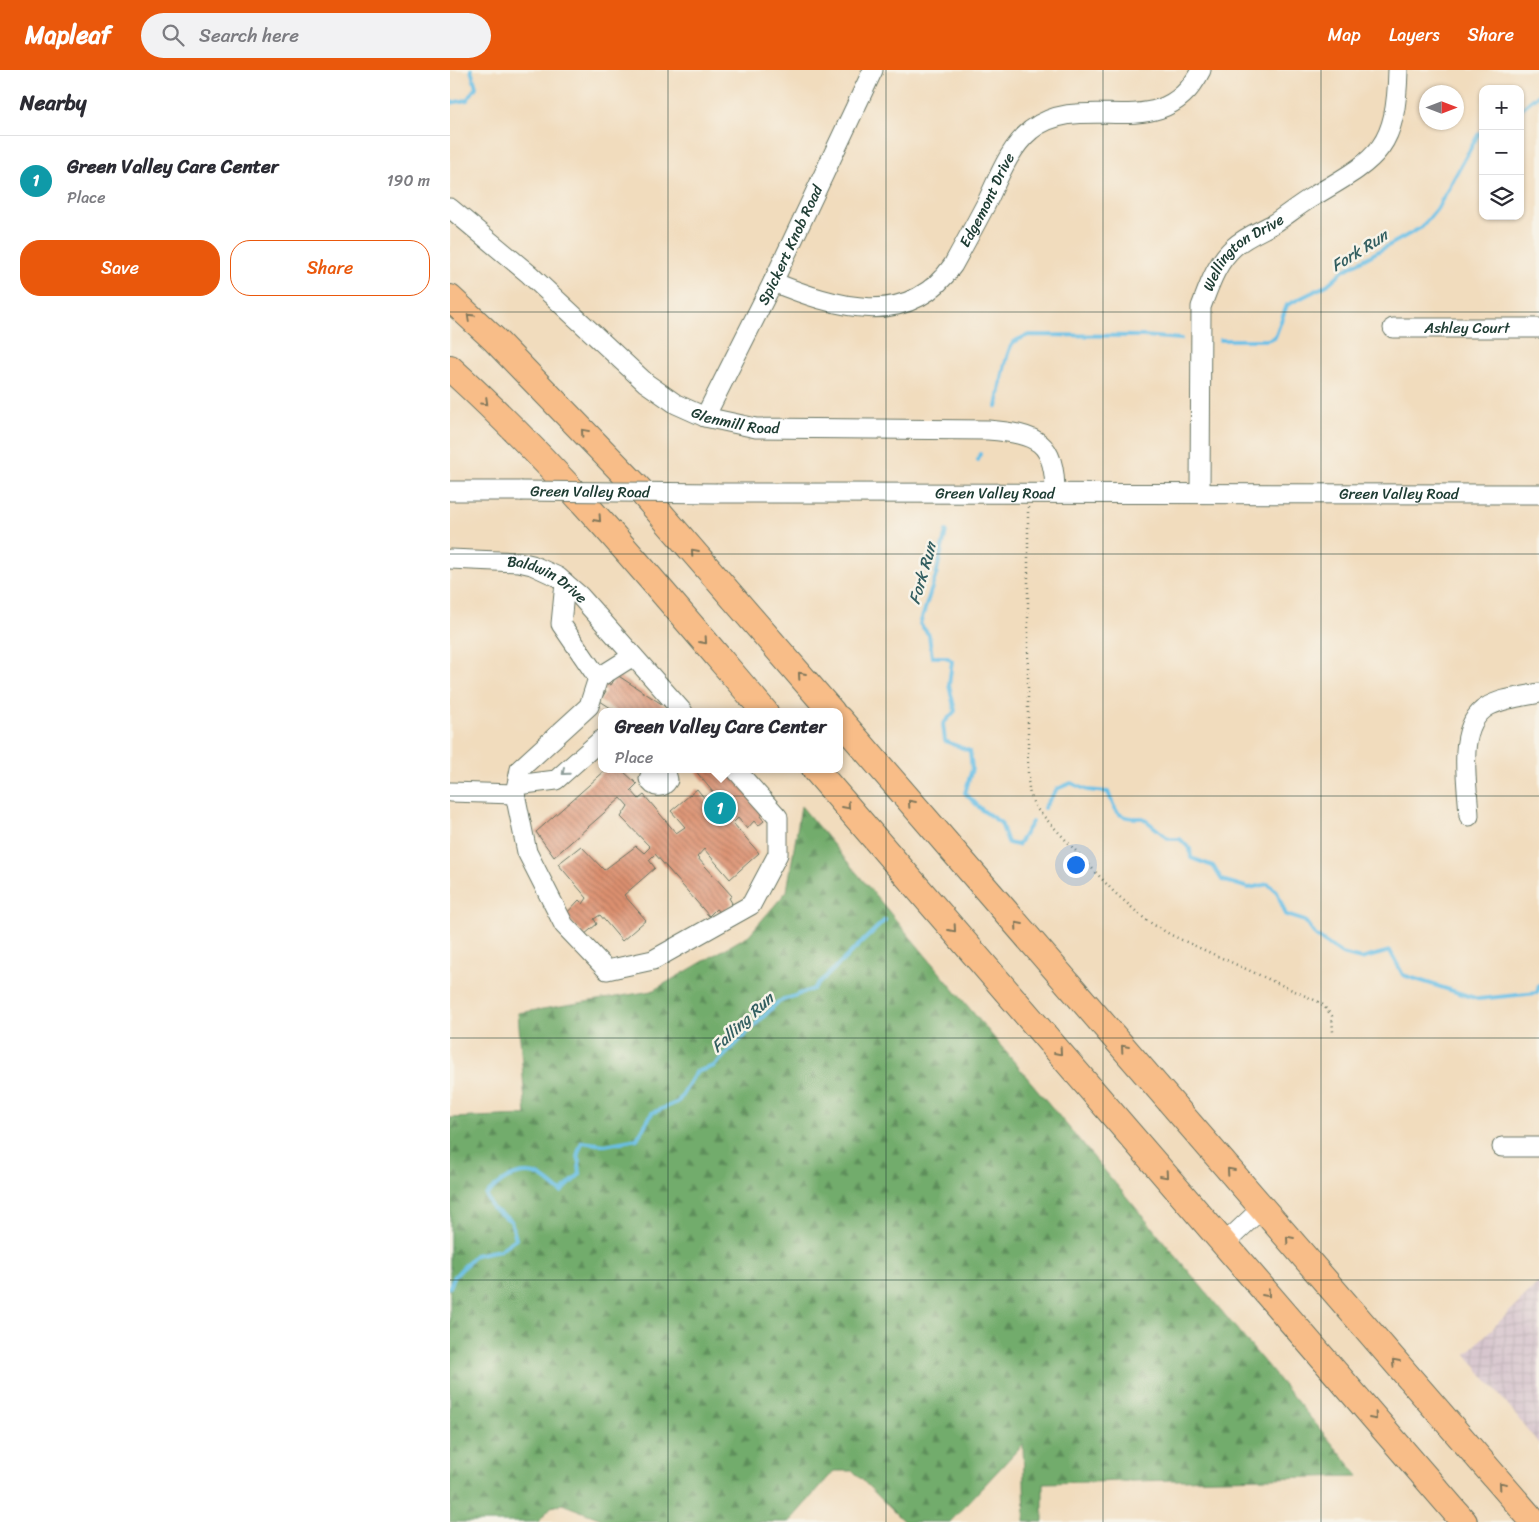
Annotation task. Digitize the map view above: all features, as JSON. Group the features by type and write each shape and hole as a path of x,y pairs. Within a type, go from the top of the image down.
{"highway":[{"path":"450,298 520,366 639,489 829,708"},
{"path":"450,368 496,412 597,518 762,708"},
{"path":"843,724 1534,1522"},
{"path":"818,773 1464,1522"}],"street":[{"name":"Spickert Knob Road","path":"705,417 774,282 873,70"},
{"name":"Edgemont Drive","path":"774,282 815,299 854,306 897,305 923,296 945,278 1006,162 1022,139 1032,130 1057,117 1071,114 1133,114 1159,110 1182,97 1201,70"},
{"name":"Wellington Drive","path":"1200,493 1201,307 1210,281 1216,269 1233,248 1354,172 1377,154 1385,142 1395,115 1398,70"},
{"name":"Glenmill Road","path":"450,208 529,274 646,383 676,404 705,417 728,424 756,428 988,430 1020,434 1034,439 1044,446 1050,455 1055,469 1055,493"},
{"name":"Ashley Court","path":"1394,328 1539,328"},
{"name":"Green Valley Road","path":"450,491 1539,494"},
{"name":"Baldwin Drive","path":"450,559 519,562 545,570 580,596 680,708"},
{"path":"565,583 561,624 598,678 596,707 589,706 520,769 516,790 526,852 564,925 607,970 653,960 751,905 778,854 778,817 739,773"},
{"path":"598,678 628,650"},
{"path":"1469,816 1466,740 1471,723 1488,706 1539,693"},
{"path":"450,792 516,790 556,780 598,743"},
{"path":"651,773 649,779 652,784 658,787 665,785 668,780 666,773"},
{"path":"1502,1147 1539,1147"},
{"path":"1224,1244 1262,1208"}],"path":[{"path":"1028,493 1028,780 1030,796 1036,808 1114,892 1146,920 1171,935 1321,1003 1332,1016 1334,1032"}],"shaded area":[{"path":"1539,1283 1539,1444 1466,1354"}],"green space":[{"path":"801,806 1359,1476 1043,1483 1043,1522 1025,1522 1023,1444 950,1522 904,1522 853,1471 834,1471 789,1522 609,1522 562,1504 551,1507 538,1522 450,1522 450,1118 526,1115 518,1013 652,991 749,935 787,891"}],"building":[{"path":"617,675 668,708 611,708 600,701 606,691 602,689 605,682 611,685"},
{"path":"602,773 625,773 637,784 631,790 639,799 644,795 676,833 685,827 671,811 697,789 710,805 717,797 697,773 736,773 768,810 760,816 764,821 758,826 754,821 747,829 738,818 733,823 759,853 730,879 704,849 697,857 732,896 729,898 732,903 722,914 716,909 709,916 655,854 649,860 655,868 624,895 646,920 622,941 600,915 594,919 597,924 584,935 565,915 579,900 583,904 587,898 558,864 581,846 604,870 636,846 644,853 650,847 621,817 628,806 621,798 554,857 536,832"}],"waterway":[{"path":"450,103 467,100 476,87 471,70"},
{"name":"Fork Run","path":"1524,107 1539,94"},
{"name":"Fork Run","path":"1220,340 1267,340 1275,337 1287,305 1327,285 1343,271 1422,227 1437,209 1479,134"},
{"name":"Fork Run","path":"997,407 1005,362 1011,346 1014,342 1029,335 1143,336 1181,339"},
{"name":"Fork Run","path":"978,460 980,454"},
{"name":"Fork Run","path":"946,531 936,575 920,624 929,635 932,657 946,657 952,661 949,685 955,711 943,724 945,741 970,751 972,769 965,793 982,810 1001,823 1008,843 1018,845 1032,822"},
{"name":"Falling Run","path":"1044,808 1057,789 1071,783 1087,790 1108,792 1116,811 1128,818 1143,818 1169,839 1180,839 1190,849 1191,858 1213,866 1222,880 1249,888 1268,884 1277,892 1286,915 1305,921 1316,936 1342,954 1361,959 1390,951 1403,975 1478,999 1537,993 1539,985"},
{"name":"Falling Run","path":"450,1287 455,1276 475,1255 500,1250 516,1239 511,1221 492,1208 486,1195 496,1186 514,1175 528,1173 542,1177 561,1192 580,1174 578,1153 582,1142 605,1145 637,1139 652,1113 678,1102 696,1072 714,1066 778,1002 813,989 885,920"}],"place":[{"name":"Green Valley Care Center","path":"720,808"}]}
